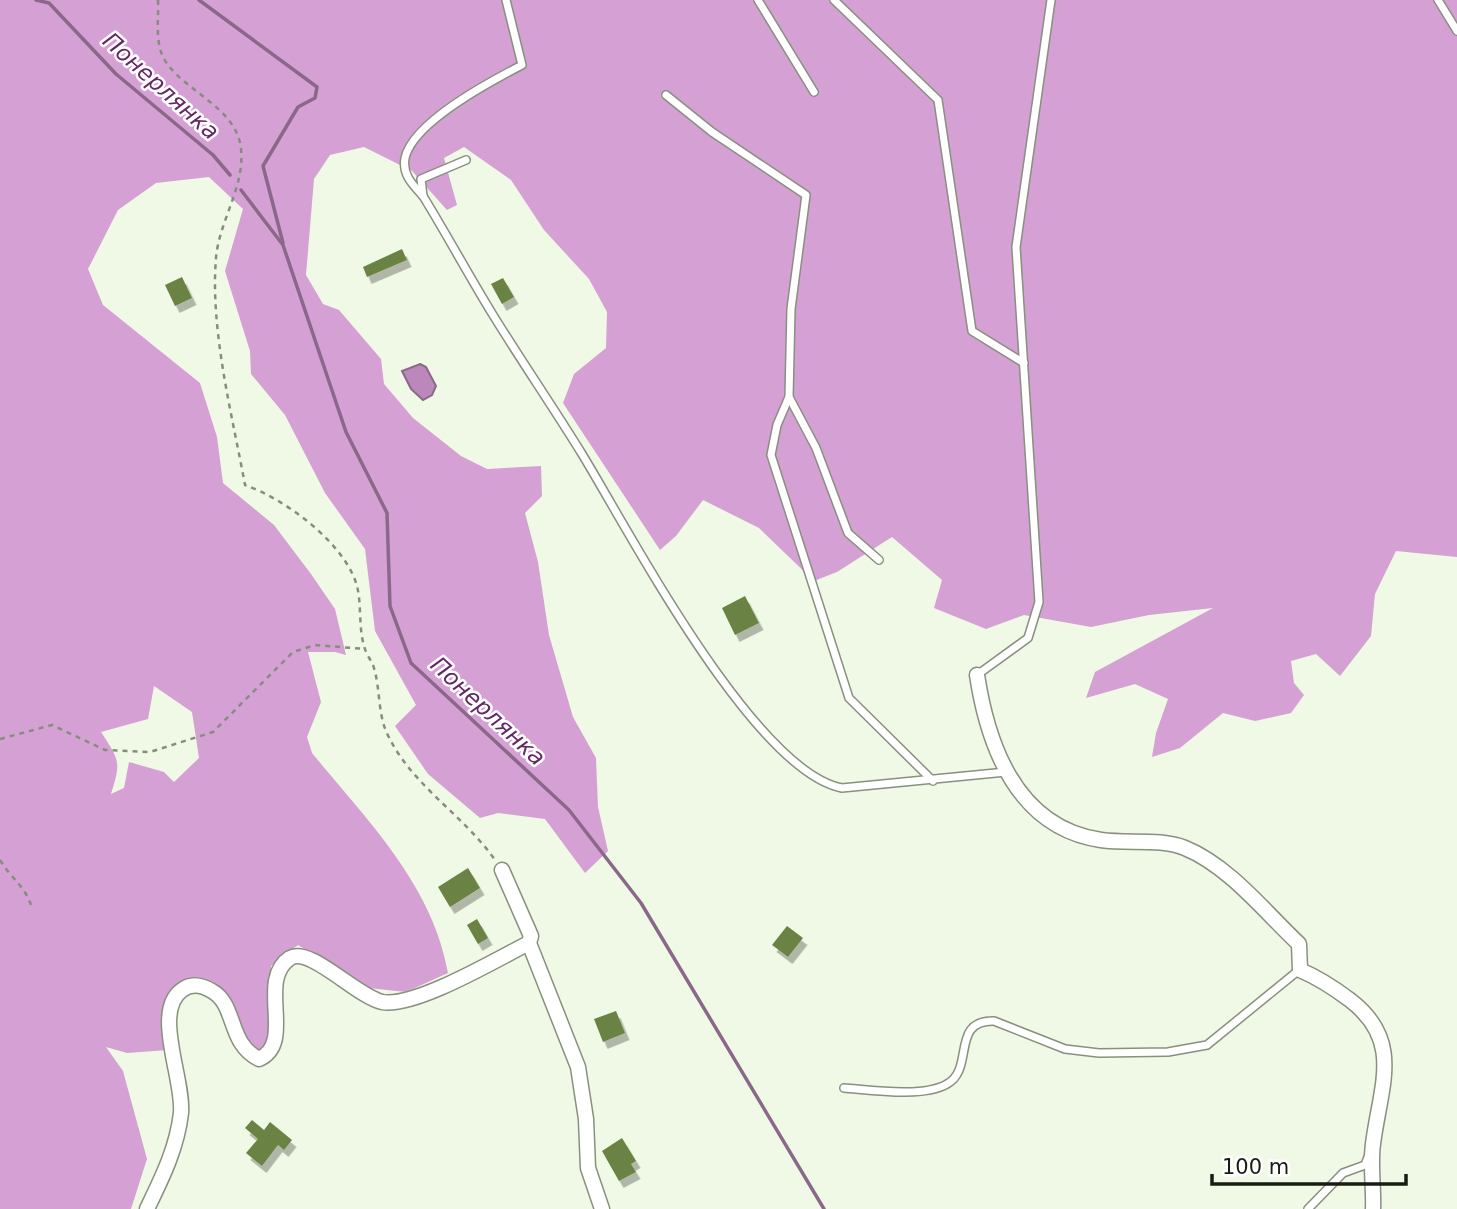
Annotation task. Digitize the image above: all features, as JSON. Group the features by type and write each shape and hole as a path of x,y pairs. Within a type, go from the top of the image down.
{"street":[{"path":"977,675 992,742 1006,772 1023,797 1045,817 1068,831 1097,840 1166,844 1184,848 1206,859 1299,944 1300,970 1322,979 1369,1015 1379,1030 1385,1051 1385,1075 1373,1147 1373,1209"},
{"path":"502,870 531,936 529,943 578,1067 586,1119 588,1168 603,1209"},
{"path":"147,1209 177,1139 180,1080 168,1012 174,995 187,986 201,985 215,993 224,1004 237,1041 259,1059 267,1055 273,1046 274,995 281,969 289,959 299,955 311,958 360,994 384,1002 411,1000 529,943"}],"lane":[{"path":"506,0 522,65 459,99 414,141 405,159 407,178 423,196 492,314 583,455 644,563 730,690 766,733 825,784 862,788 1006,772"},
{"path":"758,0 814,92"},
{"path":"834,0 938,100 972,331 1024,363"},
{"path":"977,675 1028,638 1039,602 1016,247 1051,0"},
{"path":"1438,0 1457,31"},
{"path":"667,95 712,132 806,195 791,309 789,397 777,425 771,455 849,698 933,781"},
{"path":"423,196 421,179 466,160"},
{"path":"789,397 816,448 848,533 879,560"},
{"path":"844,1088 912,1092 947,1085 961,1069 964,1042 974,1026 983,1021 994,1021 1065,1049 1099,1053 1168,1052 1207,1045 1300,970"},
{"path":"1308,1209 1343,1172 1365,1165 1373,1147"}],"path":[{"path":"158,0 158,44 166,63 233,125 241,147 241,170 216,257 218,318 226,379 246,485 271,494 331,542 344,558 357,585 365,649 374,667 385,730 413,774 476,834 502,870"},
{"path":"0,739 52,725 105,750 150,752 213,732 293,652 315,645 365,649"},
{"path":"0,860 10,877 27,892 32,908"}],"shaded area":[{"path":"0,0 1457,0 1457,557 1396,551 1375,594 1371,636 1340,676 1316,654 1291,661 1294,683 1304,695 1291,713 1255,721 1223,713 1180,748 1152,757 1156,733 1168,699 1135,684 1086,698 1095,672 1213,608 1149,615 1091,627 1024,615 986,629 934,608 942,580 892,537 837,572 814,581 759,528 703,500 676,536 660,550 563,403 574,374 606,348 607,312 589,279 544,230 511,180 464,147 444,158 457,205 447,210 412,171 364,147 330,155 314,179 306,275 323,304 339,310 381,359 384,384 413,418 461,456 487,469 541,466 542,496 525,513 538,562 549,635 573,717 596,758 598,807 608,851 585,873 545,819 498,813 480,818 428,774 395,726 416,705 375,631 365,549 325,493 285,415 251,374 250,351 225,271 243,209 209,177 156,183 118,210 88,269 103,305 200,383 217,437 223,483 274,525 335,609 346,655 335,652 308,652 321,702 307,737 312,753 375,828 413,882 440,941 448,973 406,992 368,988 298,945 271,966 268,1039 263,1050 251,1050 225,994 200,978 178,985 168,1050 127,1053 106,1047 123,1071 147,1159 131,1209 0,1209","holes":["154,686 192,712 199,758 174,782 164,772 129,762 124,788 111,794 117,762 101,732 148,719"]},
{"path":"420,364 426,367 436,386 432,395 423,400 411,389 402,371"}],"building":[{"path":"402,249 407,260 367,277 363,267"},
{"path":"182,277 192,298 175,306 165,285"},
{"path":"503,278 514,297 502,304 491,284"},
{"path":"745,596 759,623 735,635 722,608"},
{"path":"468,868 480,888 450,907 438,887"},
{"path":"477,919 488,938 478,944 467,925"},
{"path":"787,926 803,938 788,957 772,945"},
{"path":"616,1011 625,1033 603,1042 594,1019"},
{"path":"252,1120 264,1130 270,1122 292,1140 284,1150 278,1145 262,1166 246,1153 258,1139 245,1128"},
{"path":"622,1138 636,1161 631,1164 636,1172 619,1181 602,1151"}],"waterway":[{"name":"Понерлянка","path":"36,0 49,3 116,74 213,155 230,175"},
{"path":"199,0 317,87 315,98 298,107 263,166 283,243"},
{"name":"Понерлянка","path":"241,190 283,245 346,432 387,513 390,606 411,663 569,810 641,903 824,1209"}]}
